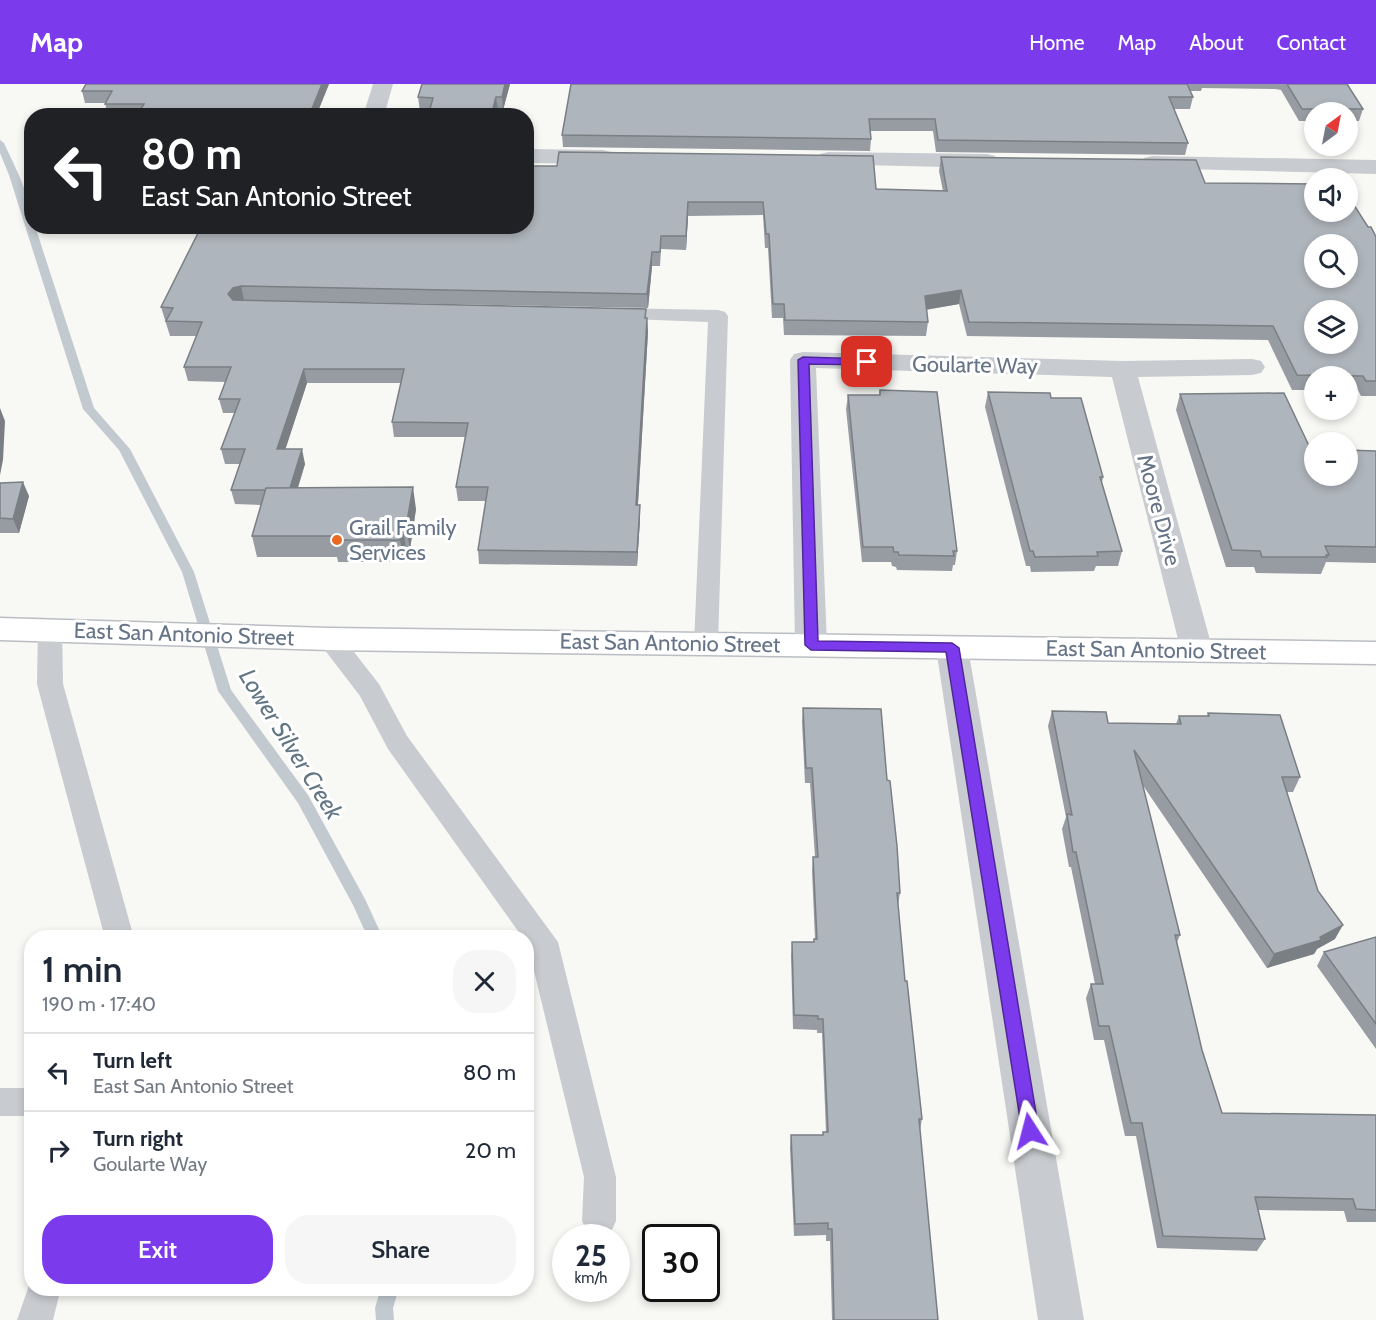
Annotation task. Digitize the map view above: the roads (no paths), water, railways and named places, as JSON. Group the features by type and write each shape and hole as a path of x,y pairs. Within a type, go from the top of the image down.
{"main road":[{"name":"East San Antonio Street","path":"0,629 330,639 1376,653"}],"street":[{"path":"376,108 383,84"},
{"path":"534,156 621,157"},
{"path":"811,159 1012,162"},
{"path":"1131,163 1376,167"},
{"name":"Goularte Way","path":"811,645 803,360 1123,369 1252,367"},
{"name":"Moore Drive","path":"1123,369 1197,651"},
{"path":"952,648 1063,1320"}],"lane":[{"path":"595,314 718,316 706,644"},
{"path":"50,630 50,684 118,930"},
{"path":"330,639 370,691 398,742 543,942 600,1177 599,1221"},
{"path":"0,1102 24,1102"},
{"path":"34,1320 42,1296"}],"waterway":[{"name":"Lower Silver Creek","path":"0,143 24,206"},
{"name":"Lower Silver Creek","path":"33,234 89,409 124,449 188,572 225,691 303,799 372,930"},
{"name":"Lower Silver Creek","path":"385,1320 384,1308 388,1296"}],"place":[{"name":"Grail Family Services","path":"337,540"}]}
